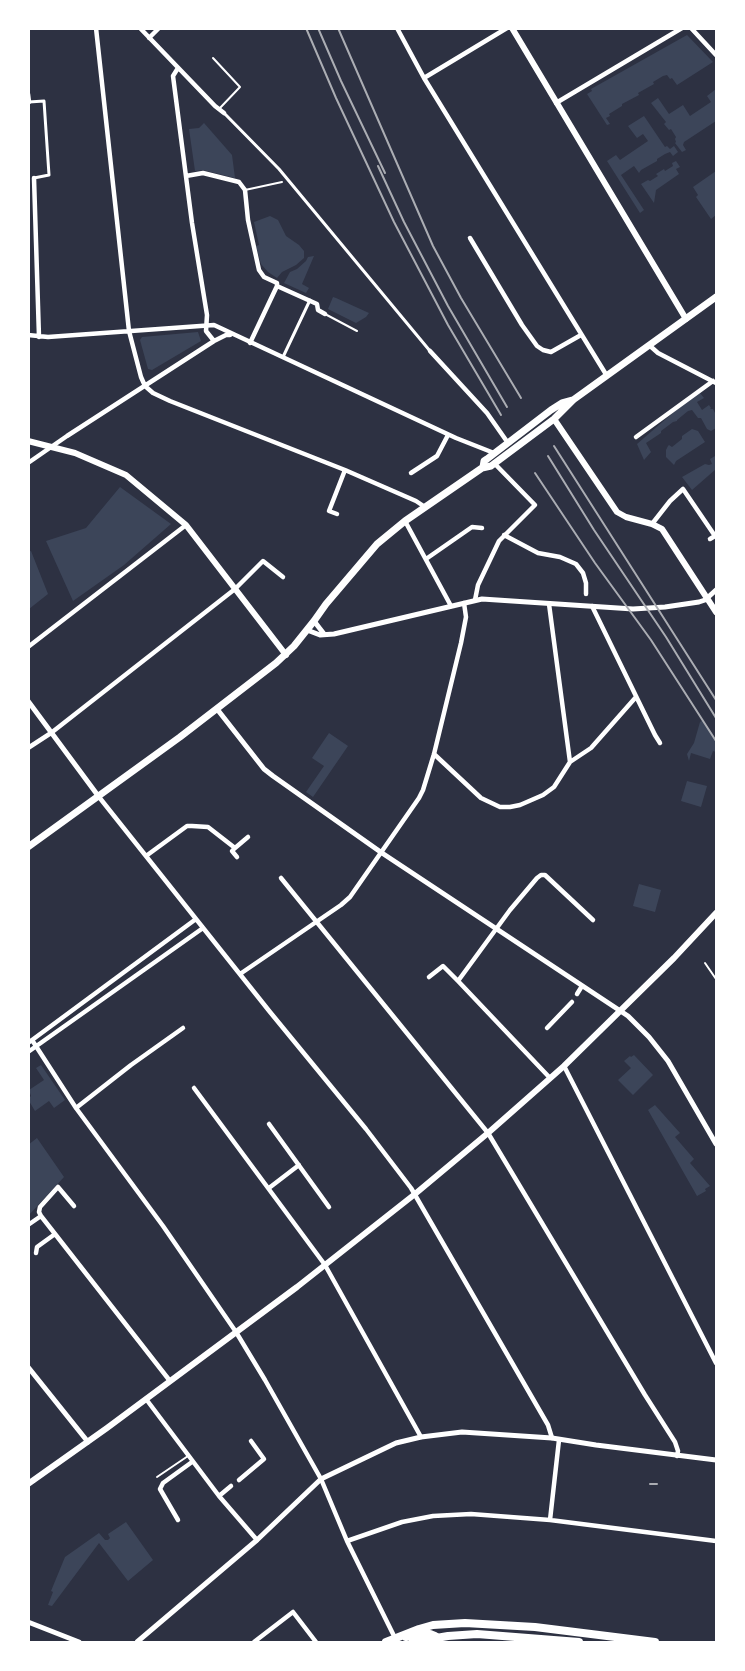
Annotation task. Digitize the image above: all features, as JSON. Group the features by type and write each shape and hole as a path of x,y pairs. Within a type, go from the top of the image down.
{"highway":[{"path":"386,1642 433,1625 465,1623 535,1627 655,1642"},
{"path":"397,1637 430,1634 438,1640"},
{"path":"413,1642 438,1640 458,1634 495,1634 579,1642"}],"main road":[{"path":"512,28 686,319"},
{"path":"554,419 573,400 717,297"},
{"path":"544,421 562,403 573,400"},
{"path":"28,847 218,709 285,654 376,544 483,467 489,467 510,447 550,417 554,419 617,512 662,529 717,612"},
{"path":"28,441 75,453 126,475 186,525 285,654"},
{"path":"483,467 484,461 494,453 510,447"},
{"path":"28,1484 236,1332 415,1194 564,1066 717,913"}],"street":[{"path":"96,28 129,331 145,386 153,393 170,401 345,470 425,507"},
{"path":"140,28 279,169 430,351 487,413 510,447"},
{"path":"149,38 159,28"},
{"path":"397,28 424,78 608,376"},
{"path":"424,78 507,28"},
{"path":"556,103 682,28"},
{"path":"691,28 717,55"},
{"path":"178,68 173,76 207,315 206,331 214,341"},
{"path":"28,94 29,102 44,101 49,175 34,178 39,337"},
{"path":"186,176 203,173 239,182 245,190 248,220 259,270 264,277 277,283 278,286 317,304 318,310 325,314"},
{"path":"470,238 537,346 551,352 581,335"},
{"path":"250,343 278,286"},
{"path":"283,357 310,300"},
{"path":"28,335 39,337 219,327 448,435 494,453"},
{"path":"28,463 214,341 226,334 232,335"},
{"path":"636,437 715,382 658,353 649,345"},
{"path":"411,473 437,456 448,435"},
{"path":"475,600 478,585 499,541 535,505 494,463"},
{"path":"338,514 329,511 345,470"},
{"path":"652,524 683,489 715,536 710,539"},
{"path":"405,521 452,606"},
{"path":"28,647 186,525"},
{"path":"426,559 472,527 482,528"},
{"path":"504,535 538,553 560,557 576,564 583,573 586,594"},
{"path":"28,748 51,733 235,589 263,561 283,577"},
{"path":"307,630 320,635 334,634 482,599 614,609 665,608 699,602 717,590"},
{"path":"240,974 351,897 419,798 434,754 465,627 464,603"},
{"path":"549,604 570,762"},
{"path":"592,606 660,743"},
{"path":"314,621 324,634"},
{"path":"434,754 481,798 500,807 519,805 543,795 554,787 570,762 591,748 636,698"},
{"path":"28,701 146,856 366,1129 415,1194 548,1425 552,1438"},
{"path":"218,709 264,769 297,794 621,1011 649,1037 668,1061 717,1144"},
{"path":"146,856 187,826 207,827 235,848"},
{"path":"237,857 232,851 248,837"},
{"path":"458,981 495,928 537,878 545,875 593,920"},
{"path":"281,878 488,1133 675,1442 677,1456"},
{"path":"196,919 30,1041 37,1046 76,1108 163,1226 236,1332 321,1479 347,1541 397,1637"},
{"path":"28,1052 203,928"},
{"path":"429,977 443,966 550,1078"},
{"path":"577,994 582,986"},
{"path":"547,1028 572,1002"},
{"path":"76,1108 183,1028"},
{"path":"564,1066 717,1363"},
{"path":"194,1088 325,1265 421,1437"},
{"path":"269,1124 329,1207"},
{"path":"269,1188 300,1165"},
{"path":"74,1206 58,1187 40,1207 39,1212 170,1381"},
{"path":"28,1225 41,1216"},
{"path":"36,1253 38,1246 55,1234"},
{"path":"28,1367 88,1442"},
{"path":"146,1399 192,1462 257,1540"},
{"path":"137,1642 257,1540 321,1479 396,1443 421,1437 462,1432 552,1438 717,1460"},
{"path":"550,1520 559,1440"},
{"path":"239,1480 264,1459 251,1441"},
{"path":"178,1520 160,1489 163,1483 192,1462"},
{"path":"219,1496 231,1486"},
{"path":"347,1541 402,1522 434,1516 471,1514 550,1520 717,1541"},
{"path":"254,1642 293,1612 316,1642"},
{"path":"28,1622 79,1642"}],"lane":[{"path":"213,58 240,87 219,109"},
{"path":"245,190 282,182"},
{"path":"325,314 357,331"},
{"path":"705,963 717,978"},
{"path":"157,1477 188,1455"}],"shaded area":[{"path":"687,35 713,62 677,85 672,78 670,79 667,75 663,76 609,114 610,116 606,118 610,124 607,125 587,94 592,91 591,89"},
{"path":"716,89 716,121 684,142 686,150 682,152 675,143 676,137 671,129 669,130 664,124 666,122 651,103 658,98 669,114 683,105 690,116 711,102 707,96"},
{"path":"644,116 665,147 670,149 674,146 678,152 673,156 670,152 665,154 639,173 634,166 621,175 644,210 640,213 607,161 616,155 620,160 648,141 643,134 637,138 628,126"},
{"path":"204,123 232,155 235,178 203,170 195,171 189,129 199,128"},
{"path":"676,161 680,167 676,169 679,174 656,190 654,203 641,184 658,176 656,174 673,166 672,163"},
{"path":"716,171 716,215 711,219 696,197 698,195 693,187"},
{"path":"270,216 278,220 286,236 304,251 304,258 282,272 277,278 261,264 256,246 259,245 254,222"},
{"path":"314,256 302,284 309,288 306,293 284,283 290,272 297,269 308,257"},
{"path":"333,297 369,313 356,323 328,309"},
{"path":"198,332 201,341 152,370 148,369 140,340 142,337"},
{"path":"697,392 704,398 697,402 702,410 709,405 710,409 713,409 716,428 711,431 707,429 701,418 698,418 692,410 688,411 646,443 651,452 644,460 637,444"},
{"path":"692,429 698,431 705,442 676,461 674,465 666,457 668,446 672,447"},
{"path":"715,456 716,469 692,490 682,477 705,464 712,464 710,459"},
{"path":"120,487 171,524 124,565 73,601 46,541 86,528"},
{"path":"31,551 48,594 29,609 28,552"},
{"path":"703,720 716,740 716,752 713,751 710,759 691,753 689,761 687,754 694,743 700,722"},
{"path":"329,733 348,746 313,797 306,792 324,766 312,758"},
{"path":"687,781 707,786 701,807 681,801"},
{"path":"639,884 661,890 655,912 633,906"},
{"path":"634,1055 653,1075 633,1095 618,1080 631,1068 624,1061"},
{"path":"41,1065 65,1100 54,1108 49,1101 35,1111 29,1101 31,1096 29,1090 44,1080 36,1068"},
{"path":"655,1105 680,1133 675,1137 694,1159 690,1163 710,1186 697,1196 648,1110"},
{"path":"37,1138 64,1177 29,1215 28,1145"},
{"path":"126,1522 153,1560 128,1581 99,1543 52,1606 48,1605 53,1592 51,1591 65,1557 99,1533 105,1540 108,1540 110,1538 108,1534"}],"railway":[{"path":"306,28 394,222 448,325 501,415"},
{"path":"318,28 385,173"},
{"path":"338,28 433,246 461,298 521,398"},
{"path":"378,166 448,306 507,407"},
{"path":"554,446 716,700"},
{"path":"548,456 716,718"},
{"path":"535,473 595,563 651,640 716,741"},
{"path":"650,1484 657,1484"}]}
